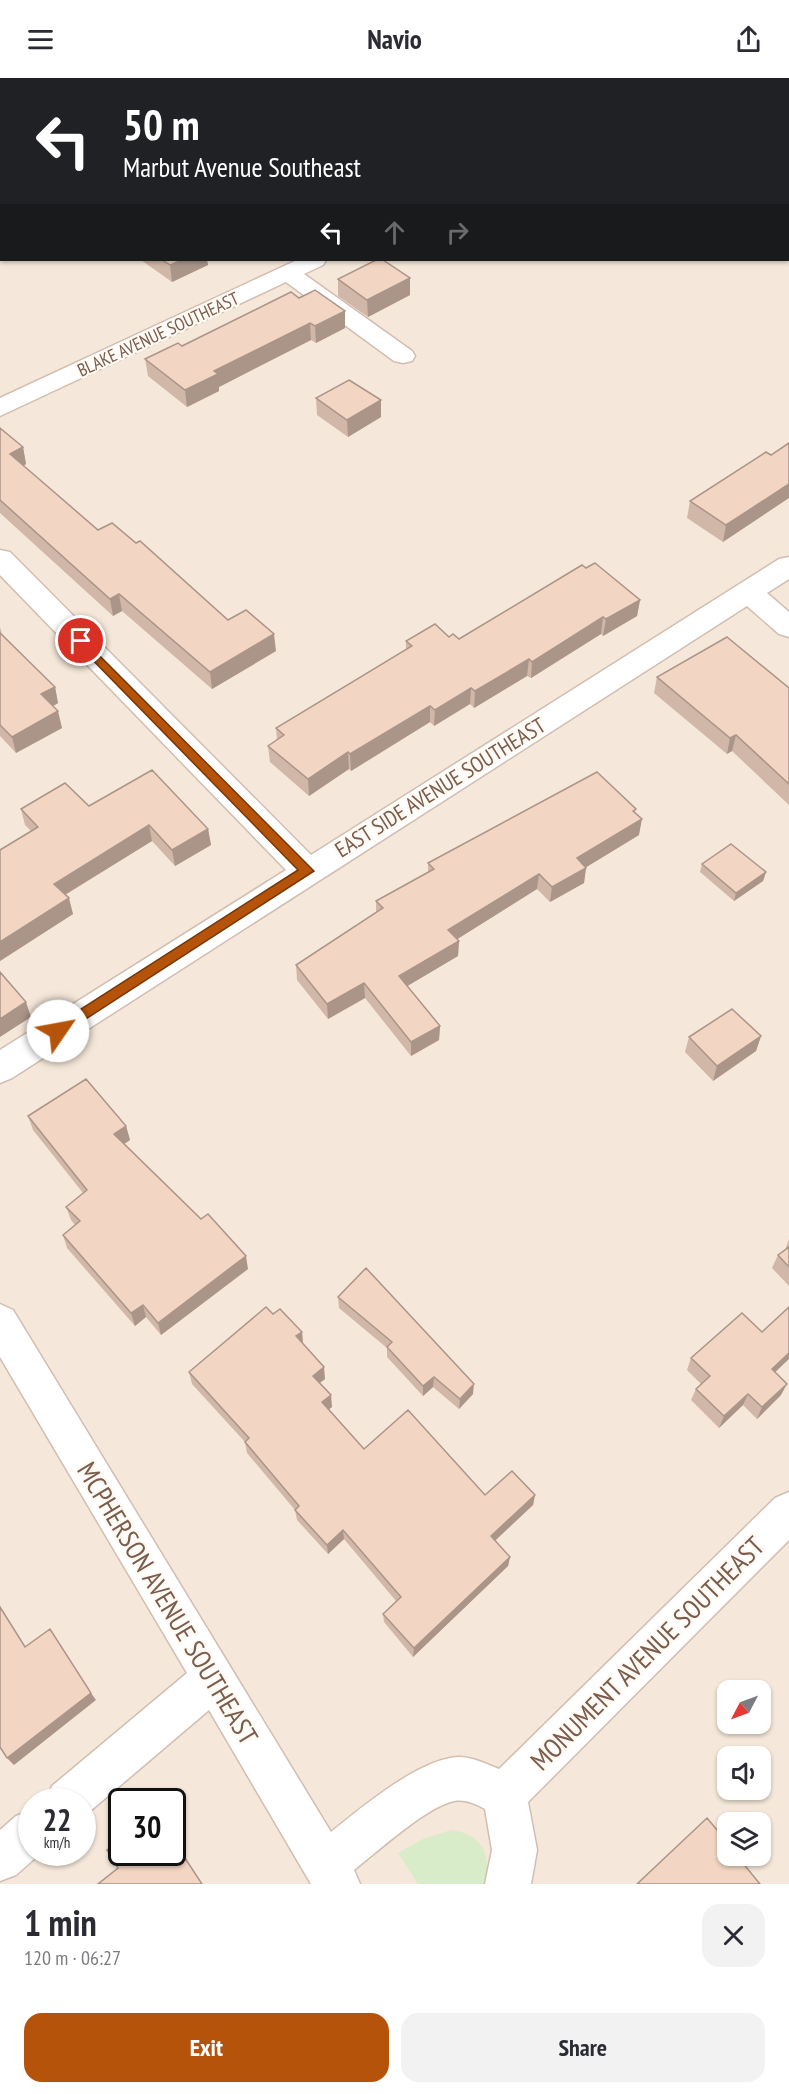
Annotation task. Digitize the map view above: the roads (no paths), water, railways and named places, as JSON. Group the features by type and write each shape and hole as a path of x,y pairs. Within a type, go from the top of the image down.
{"street":[{"name":"BLAKE AVENUE SOUTHEAST","path":"0,408 313,261"},
{"path":"288,273 404,356"},
{"path":"0,559 307,871"},
{"name":"EAST SIDE AVENUE SOUTHEAST","path":"0,1068 789,566"},
{"path":"748,592 789,627"},
{"name":"MCPHERSON AVENUE SOUTHEAST","path":"0,1322 331,1875"},
{"name":"MONUMENT AVENUE SOUTHEAST","path":"504,1795 789,1512"},
{"path":"84,1788 212,1679"},
{"path":"331,1875 382,1822 437,1785 457,1779 478,1782 504,1795 514,1835 516,1864 508,1884"},
{"path":"0,1859 18,1844"}]}
